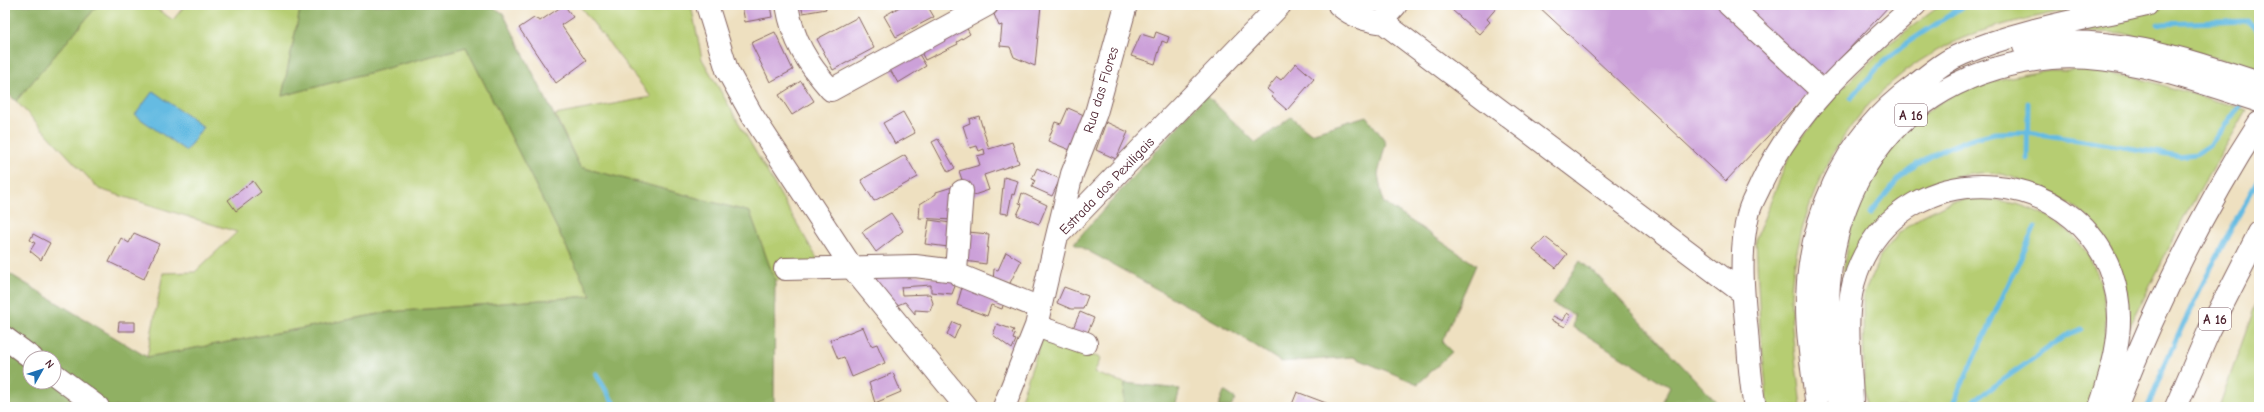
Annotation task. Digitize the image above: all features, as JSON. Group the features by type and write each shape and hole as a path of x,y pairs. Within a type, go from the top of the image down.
{"main road":[{"path":"707,5 727,70 752,115 853,269 966,407"},
{"path":"787,5 798,45 811,68 832,90 987,5"},
{"name":"Rua das Flores","path":"1058,236 1072,174 1096,113 1126,5"},
{"name":"Estrada dos Pexiligais","path":"1004,407 1038,317 1058,236 1280,5"},
{"path":"1339,5 1351,15 1364,20 1384,23 1743,293"},
{"path":"1384,23 1388,14 1396,5"},
{"path":"1730,5 1822,91"},
{"path":"1755,407 1751,388 1743,293 1744,241 1748,213 1778,152 1822,91 1847,65 1916,5"},
{"name":"A 16","path":"1817,407 1807,307 1813,241 1822,208 1836,177 1853,147 1892,103 1947,61 1985,45 2148,5"},
{"name":"A 16","path":"1919,82 1990,54 2037,44 2088,42 2137,48 2217,78 2259,101"},
{"name":"A 16","path":"1840,407 1835,386 1828,317 1832,253 1841,219 1853,188 1868,163 1887,138 1907,118 1950,88 1976,76 2003,67 2052,58 2104,60 2217,78 2259,83"},
{"path":"2116,407 2157,308 2190,241 2222,182 2259,123"},
{"path":"1852,407 1848,340 1850,303 1857,273 1870,247 1889,224 1912,204 1943,190 1977,185 2004,187 2048,201 2080,226 2104,257 2117,296 2118,326 2113,366 2100,407"},
{"path":"956,271 962,191"},
{"name":"A 16","path":"2176,407 2209,331 2259,233"},
{"path":"785,269 853,269 915,266 956,271 959,275 1086,343"},
{"path":"5,338 22,351"},
{"path":"62,380 98,407"}],"green space":[{"path":"5,5 98,5 16,101 5,91"},
{"path":"98,5 151,5 173,20 185,5 301,5 282,96 466,47 591,296 390,312 147,357 163,273 195,272 237,232 99,189 16,101"},
{"path":"301,5 489,5 503,13 580,167 750,212 775,281 774,407 5,407 5,271 147,357 390,312 591,296 466,47 282,96"},
{"path":"579,5 691,5 702,59 822,267 775,281 750,212 580,167 555,115 651,97"},
{"path":"1941,5 2092,5 1994,27 1963,38 1933,53 1906,71 1882,91 1860,115 1841,141 1825,169 1812,198 1802,230 1797,253 1791,293 1791,307 1801,407 1768,407 1760,327 1756,238 1788,159 1798,143 1838,92 1890,43"},
{"path":"2171,5 2259,5 2259,69 2121,33 2081,31 2080,27"},
{"path":"2048,70 2084,70 2131,76 2247,110 2186,214 2129,328 2124,282 2120,268 2098,228 2078,209 2051,193 2022,180 1995,173 1978,173 1945,180 1919,189 1908,196 1886,215 1876,227 1858,250 1844,274 1846,248 1852,222 1861,197 1873,174 1888,152 1905,132 1924,114 1957,93 1996,80"},
{"path":"1206,95 1256,143 1291,117 1311,133 1366,116 1386,142 1378,174 1383,202 1476,265 1442,342 1452,352 1418,384 1353,357 1281,362 1234,332 1074,243"},
{"path":"1977,198 2023,206 2044,215 2062,226 2078,241 2090,259 2100,280 2106,317 2102,356 2089,407 1866,407 1864,384 1863,296 1881,255 1900,232 1922,216 1952,201"},
{"path":"1580,261 1595,273 1721,407 1660,407 1670,387 1573,327 1575,315 1552,304"},
{"path":"2259,295 2259,407 2219,407"},
{"path":"1042,339 1101,358 1094,373 1125,383 1123,407 1018,407"},
{"path":"1125,383 1180,389 1175,407 1123,407"},
{"path":"1224,391 1236,399 1231,407 1218,407"}],"water":[{"path":"153,91 203,127 186,151 135,115"}],"building":[{"path":"564,5 573,17 561,25 586,61 556,83 519,28 534,18 540,21"},
{"path":"742,5 770,5 772,17 745,22"},
{"path":"801,5 825,5 826,9 803,13"},
{"path":"903,5 927,5 934,17 896,37 884,16"},
{"path":"1006,5 1041,5 1035,66 1014,57 1010,47 1000,46 1002,25 999,26 993,12"},
{"path":"1457,5 1499,5 1487,19 1490,22 1479,34 1452,10"},
{"path":"1537,5 1890,5 1726,181"},
{"path":"858,17 874,48 833,70 817,39"},
{"path":"966,27 970,34 957,42 958,44 925,60 920,50"},
{"path":"775,32 793,70 770,82 751,43"},
{"path":"1156,32 1169,37 1167,43 1162,41 1155,64 1131,56 1141,34 1154,38"},
{"path":"917,51 926,66 898,83 889,68"},
{"path":"1296,63 1314,79 1287,110 1272,97 1274,95 1267,89 1277,77 1281,80"},
{"path":"801,81 814,101 792,115 779,95"},
{"path":"1068,108 1084,115 1070,150 1048,141 1055,122 1061,124"},
{"path":"903,112 915,133 895,144 883,123"},
{"path":"979,116 989,149 1012,142 1019,163 984,175 989,190 968,197 959,171 980,165 977,156 985,154 984,149 979,151 977,146 970,148 963,126 970,123 969,119"},
{"path":"1106,122 1128,132 1116,159 1096,150"},
{"path":"938,139 955,168 948,172 932,142"},
{"path":"905,155 918,177 874,201 861,180"},
{"path":"1037,168 1060,179 1052,196 1032,187 1035,180 1032,179"},
{"path":"1004,177 1018,181 1014,195 1012,194 1008,214 1000,213"},
{"path":"253,181 261,192 236,211 228,200"},
{"path":"952,187 952,220 919,218 920,204 936,194 936,192"},
{"path":"1022,193 1047,205 1039,224 1017,215 1022,204 1019,203"},
{"path":"891,213 903,231 876,252 862,232"},
{"path":"929,220 951,223 948,247 925,244"},
{"path":"968,232 989,234 986,264 965,261"},
{"path":"134,233 159,244 144,279 109,262 121,238 129,243"},
{"path":"33,234 50,243 41,260 30,251 35,243 30,240"},
{"path":"1545,237 1567,254 1556,268 1533,250"},
{"path":"1006,252 1021,261 1009,285 993,281 994,269 998,270"},
{"path":"898,272 957,281 952,294 931,292 931,285 901,287 902,295 930,294 933,303 930,311 915,310 915,314 905,302 895,306 869,275"},
{"path":"963,284 1005,299 1002,309 991,305 987,316 957,305"},
{"path":"1064,287 1088,296 1083,309 1071,309 1057,303"},
{"path":"1080,312 1094,318 1084,341 1070,335"},
{"path":"1567,313 1571,316 1565,327 1551,320 1553,316 1563,321"},
{"path":"119,322 135,322 135,331 118,331"},
{"path":"953,322 960,325 954,339 947,334"},
{"path":"997,324 1014,330 1012,333 1015,334 1013,339 1016,340 1012,349 993,335"},
{"path":"863,327 871,346 877,344 885,363 852,377 844,357 838,359 830,340"},
{"path":"893,373 901,392 875,403 869,383"},
{"path":"1297,392 1334,406 1334,407 1291,407"}],"waterway":[{"path":"1851,98 1882,63 1907,43 1965,5"},
{"path":"2158,24 2248,21 2259,33"},
{"path":"1870,214 1898,179 1917,164 1940,151 1970,139 1995,133 2027,132 2180,156 2196,154 2210,145 2243,102"},
{"path":"2027,159 2028,103"},
{"path":"2148,407 2185,319 2259,178"},
{"path":"1951,407 2035,227"},
{"path":"1965,407 2065,336 2081,329"},
{"path":"596,374 616,407"}]}
